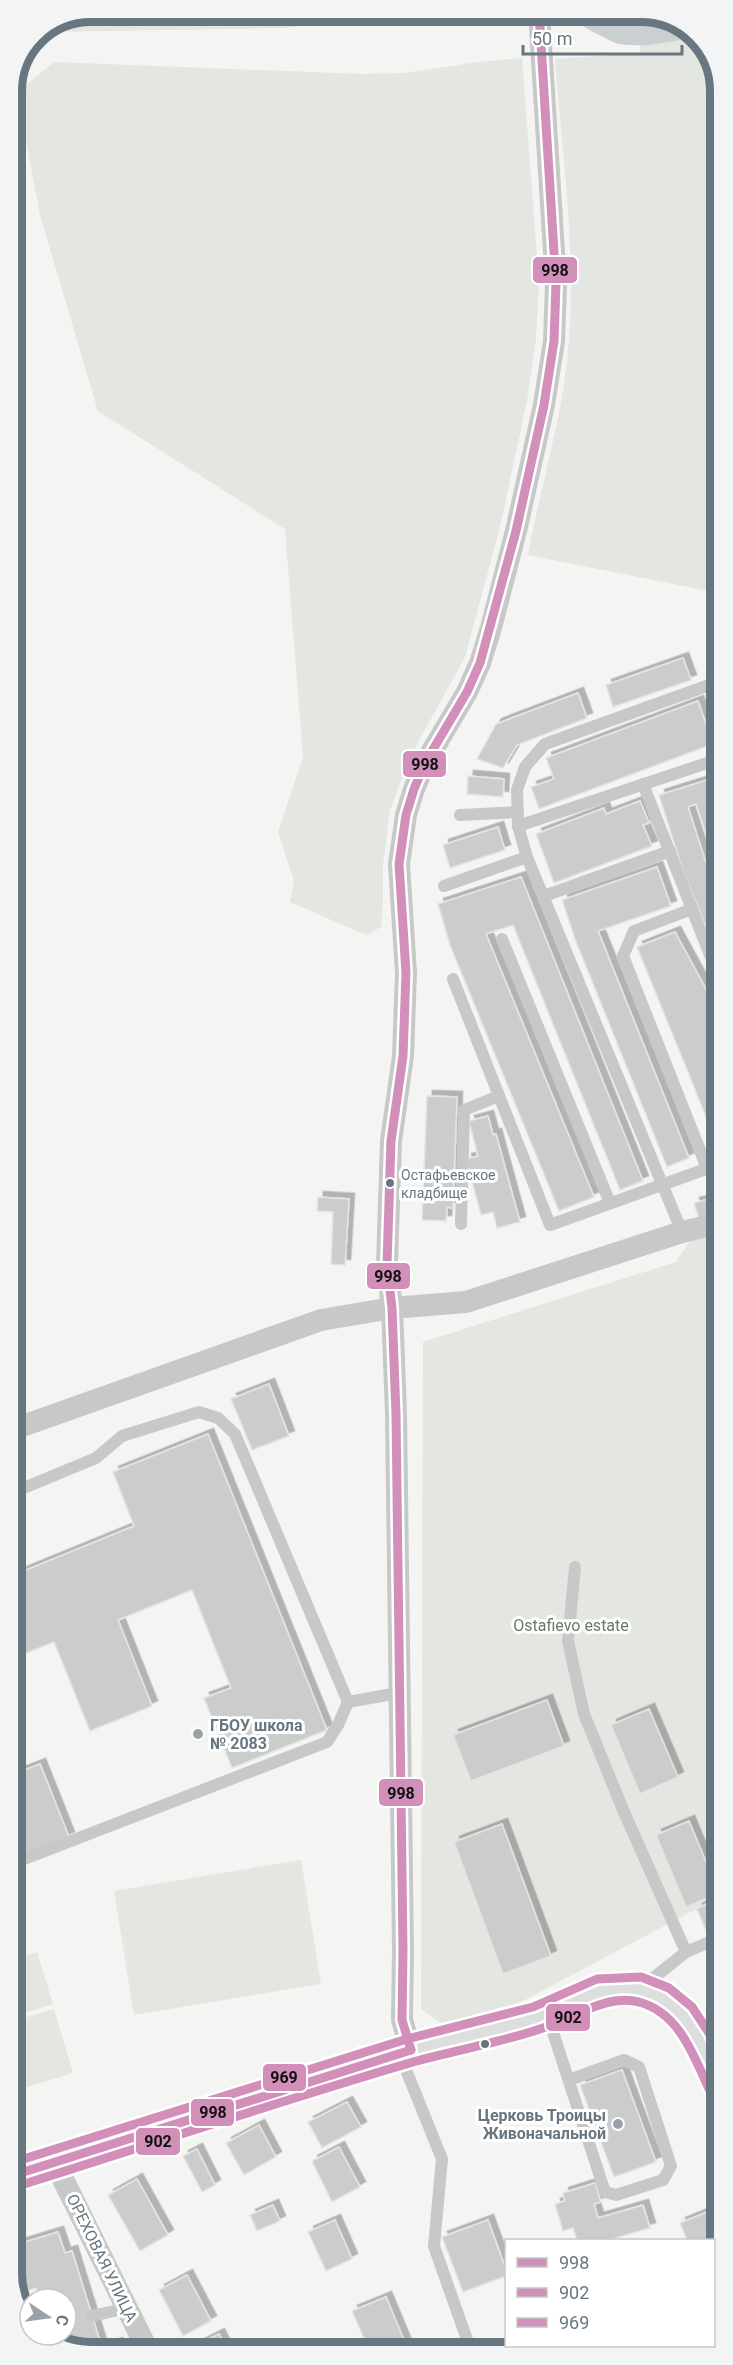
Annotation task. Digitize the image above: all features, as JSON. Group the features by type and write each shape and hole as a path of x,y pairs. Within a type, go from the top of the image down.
{"street":[{"path":"405,2052 402,2020 396,1414 392,1308 387,1264 392,1141 403,1056 406,973 399,864 402,838 414,789 425,763 467,692 480,663 519,520 544,405 554,341 556,284 539,23"},
{"path":"22,1425 321,1320 392,1308 466,1302 710,1225"},
{"path":"22,2173 405,2052 546,2014 599,1991 639,1989 663,1998 683,2015 699,2038 710,2062"},
{"name":"ОРЕХОВАЯ УЛИЦА","path":"55,2163 144,2342"}],"lane":[{"path":"682,1232 527,857 518,826 517,790 525,767 545,744 710,685"},
{"path":"518,826 710,760"},
{"path":"643,784 710,955"},
{"path":"460,815 518,812"},
{"path":"544,897 670,851"},
{"path":"444,886 527,857"},
{"path":"692,909 634,931 623,956 707,1168"},
{"path":"502,939 610,1203"},
{"path":"453,979 550,1225 710,1167"},
{"path":"461,1224 464,1110 499,1096"},
{"path":"22,1489 96,1458 122,1436 199,1412 218,1418 236,1434 348,1702 338,1725 327,1742 22,1860"},
{"path":"575,1567 568,1641 584,1714 686,1952"},
{"path":"348,1702 398,1693"},
{"path":"639,1989 686,1952 710,1942"},
{"path":"546,2014 605,2192 616,2195 663,2180 671,2166 639,2067 624,2060 569,2080"},
{"path":"405,2052 442,2159 434,2246 468,2343"},
{"path":"92,2316 127,2308"}],"green space":[{"path":"91,22 337,22 284,28 57,32"},
{"path":"642,23 668,28 687,40 699,53 710,82 710,591 528,555 562,394 571,305 569,235 555,59 640,53"},
{"path":"522,58 539,284 536,339 527,401 500,527 465,657 410,757 390,810 383,864 381,927 366,935 290,902 294,881 278,832 303,757 285,529 98,411 40,215 22,119 22,91 23,88 54,62 361,74 405,73"},
{"name":"Ostafievo estate","path":"710,1211 710,1939 696,1909 521,2002 442,2024 421,2009 423,1342 676,1262"},
{"path":"301,1860 321,1984 134,2015 114,1891"},
{"path":"37,1952 53,2004 22,2014 22,1957"},
{"path":"54,2009 73,2073 22,2089 22,2019"},
{"path":"710,2024 710,2039 706,2031"}],"building":[{"path":"683,658 691,680 613,707 606,685"},
{"path":"578,693 587,718 517,745 503,768 477,759 496,724"},
{"path":"698,701 710,735 710,745 539,809 531,787 554,779 546,758"},
{"path":"468,776 504,779 503,797 467,794"},
{"path":"710,779 710,836 707,837 696,804 688,807 710,873 710,937 682,868 659,795"},
{"path":"640,801 649,823 643,825 652,846 554,883 536,834 604,808 606,814"},
{"path":"498,827 505,850 450,868 443,845"},
{"path":"657,867 671,906 598,931 689,1158 667,1167 575,939 562,900"},
{"path":"521,877 643,1181 620,1190 513,925 486,934 594,1197 559,1211 450,945 438,904"},
{"path":"675,932 710,997 710,1126 637,947"},
{"path":"427,1096 457,1097 453,1208 447,1207 446,1221 422,1220"},
{"path":"488,1116 493,1135 496,1134 520,1222 497,1228 493,1212 481,1215 466,1159 478,1156 469,1121"},
{"path":"318,1197 349,1199 345,1265 331,1264 333,1212 317,1211"},
{"path":"710,1199 710,1216 699,1219 694,1203"},
{"path":"269,1384 289,1436 252,1450 231,1399"},
{"path":"208,1434 327,1730 232,1768 204,1698 231,1688 192,1590 118,1620 152,1706 90,1731 54,1642 22,1655 22,1572 134,1526 113,1472"},
{"path":"547,1700 564,1746 471,1781 453,1735"},
{"path":"649,1709 678,1777 640,1794 611,1725"},
{"path":"40,1764 69,1837 22,1856 22,1771"},
{"path":"689,1821 710,1871 710,1897 686,1907 656,1835"},
{"path":"502,1824 551,1956 503,1974 454,1842"},
{"path":"710,1902 710,1932 707,1933 697,1909"},
{"name":"Церковь Троицы Живоначальной","path":"622,2070 656,2162 614,2177 580,2085"},
{"path":"347,2102 361,2127 322,2148 308,2122"},
{"path":"259,2125 276,2157 244,2175 226,2143"},
{"path":"339,2147 360,2187 332,2202 312,2161"},
{"path":"197,2149 215,2185 202,2192 183,2156"},
{"path":"137,2179 168,2235 140,2251 108,2195"},
{"path":"595,2183 601,2202 594,2204 598,2218 643,2205 650,2228 612,2239 577,2239 573,2228 563,2231 555,2204 565,2201 563,2193"},
{"path":"273,2205 280,2221 257,2231 250,2215"},
{"path":"710,2211 710,2239 687,2239 680,2223"},
{"path":"335,2220 352,2259 326,2271 308,2232"},
{"path":"488,2220 505,2267 505,2276 463,2292 442,2237"},
{"path":"58,2232 65,2253 72,2251 100,2342 78,2341 78,2287 24,2287 22,2243"},
{"path":"187,2275 211,2321 183,2336 159,2290"},
{"path":"386,2297 405,2343 366,2343 352,2311"},
{"path":"219,2334 223,2342 203,2342"}],"waterway":[{"path":"619,23 643,26 655,24"}],"transit line":[{"name":"998","path":"411,2050 402,2020 396,1414 392,1308 387,1264 391,1141 403,1056 406,973 399,864 406,815 414,789 425,763 467,692 480,663 516,531 544,405 554,341 556,284 540,23"},
{"name":"969","path":"22,2159 407,2039 533,2007 597,1979 641,1977 669,1988 692,2007 710,2035"},
{"name":"902","path":"22,2185 363,2077 524,2034 614,2001 639,2002 665,2016 684,2038 710,2091"},
{"name":"998","path":"22,2172 411,2050"}],"place":[{"name":"Остафьевское кладбище","path":"390,1183"},
{"name":"ГБОУ школа № 2083","path":"198,1734"},
{"name":"Церковь Троицы Живоначальной","path":"618,2124"}]}
